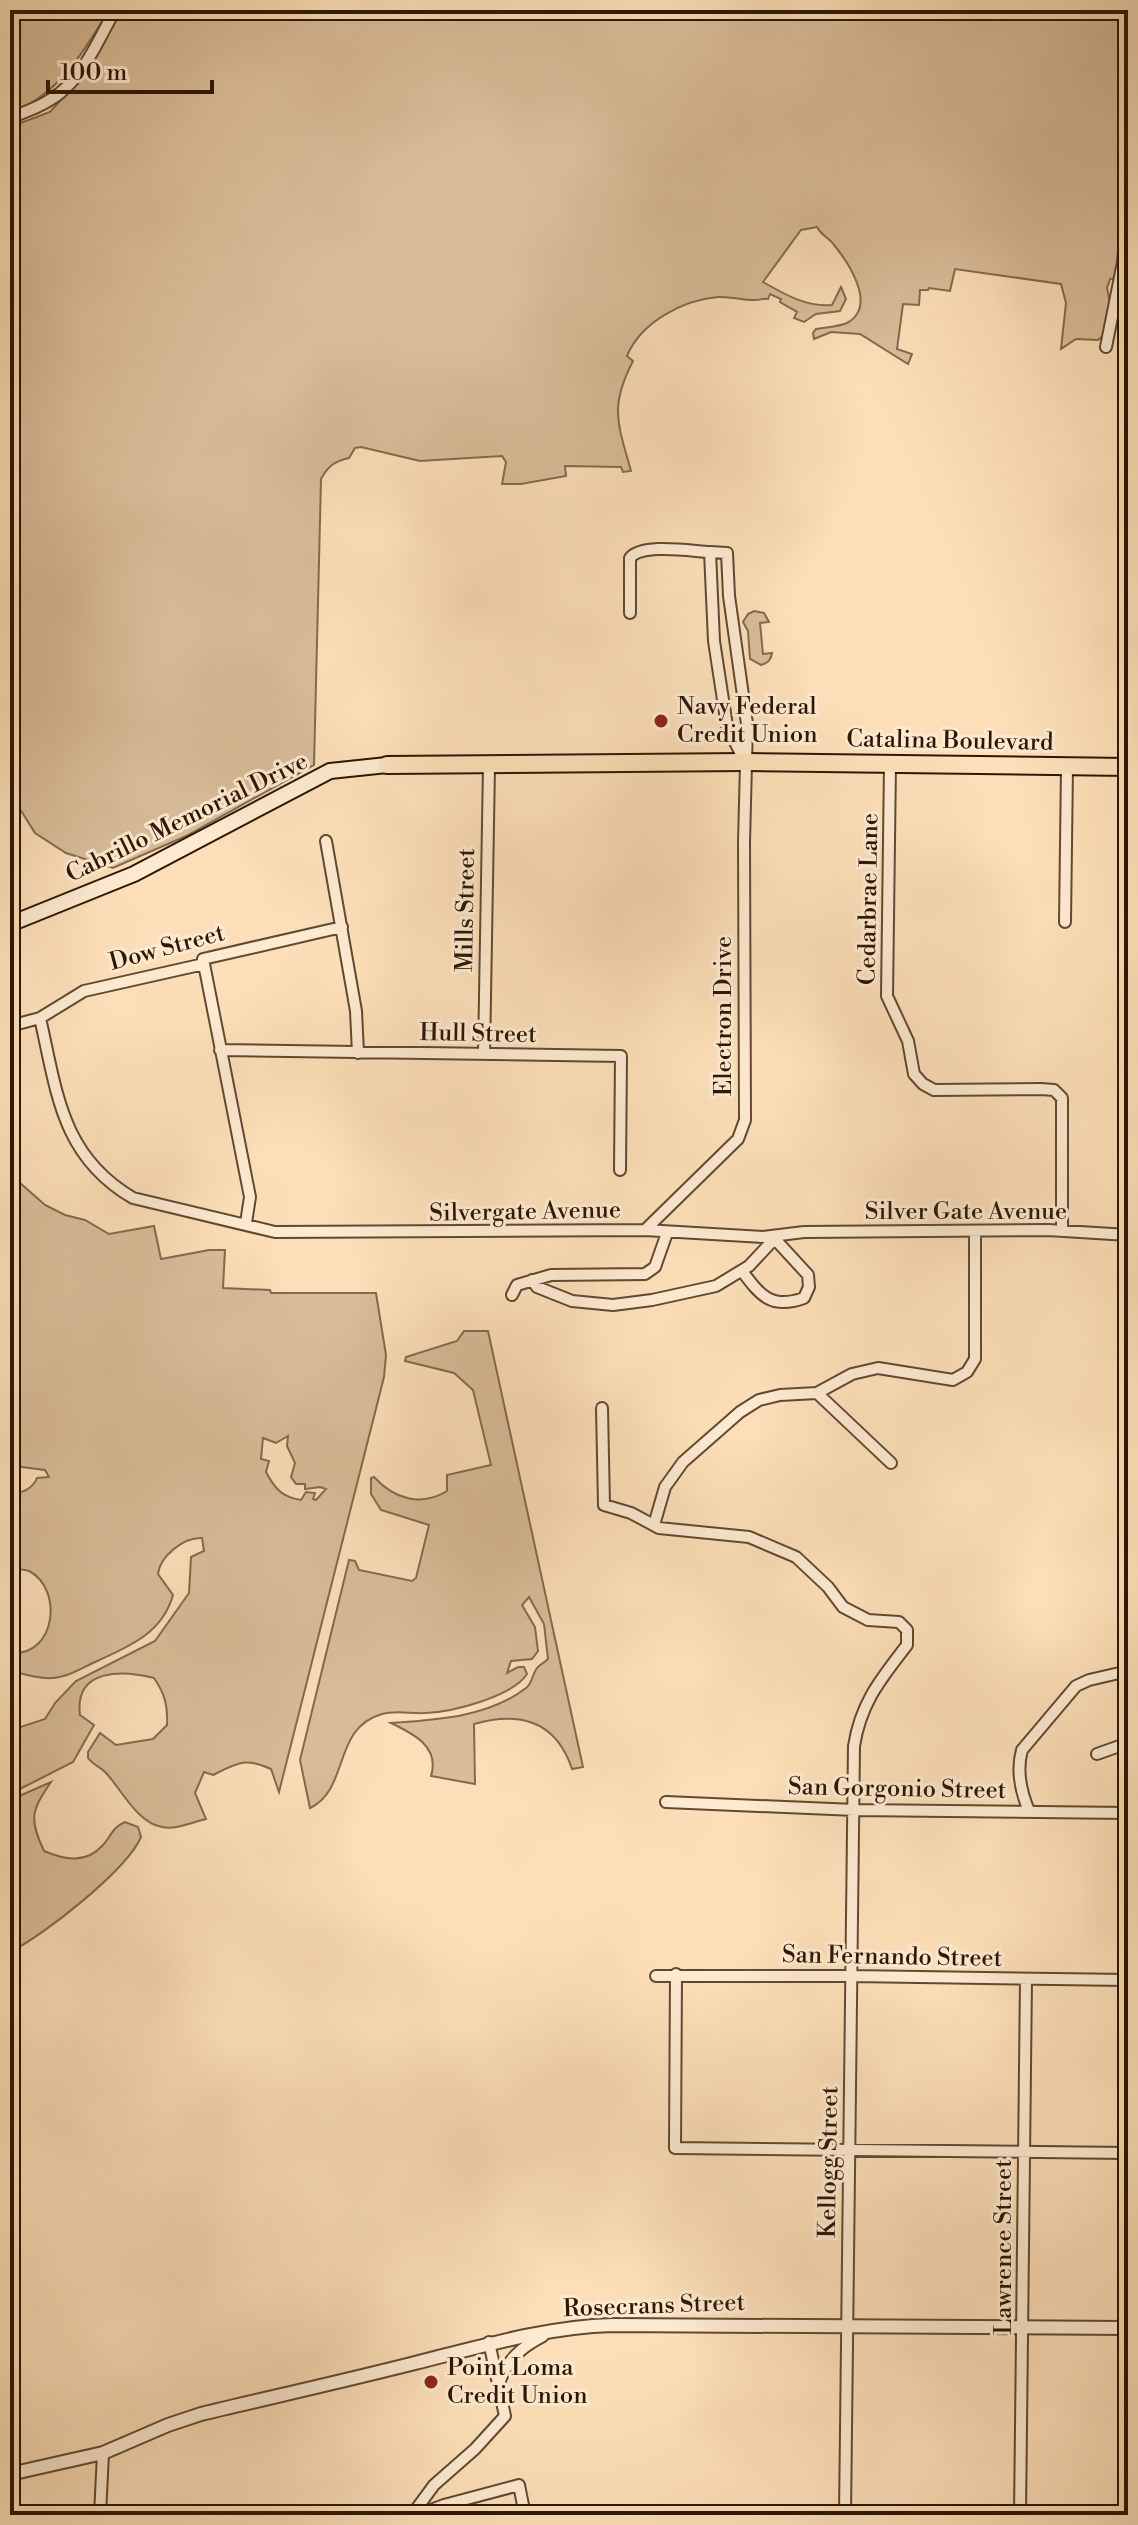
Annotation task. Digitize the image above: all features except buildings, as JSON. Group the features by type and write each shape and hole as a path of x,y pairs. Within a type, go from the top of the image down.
{"main road":[{"name":"Catalina Boulevard","path":"387,765 745,762 1128,767"},
{"name":"Cabrillo Memorial Drive","path":"10,924 134,874 330,771 387,765"}],"street":[{"path":"10,118 45,104 62,92 84,65 115,10"},
{"path":"1106,347 1123,262 1127,218 1125,10"},
{"path":"630,613 630,558 635,552 710,552"},
{"name":"Electron Drive","path":"645,1230 738,1139 745,1120 747,724 729,596 727,553 710,552 714,641 727,726 745,762"},
{"name":"Cedarbrae Lane","path":"890,764 887,996 908,1041 914,1074 934,1090 1054,1090 1062,1098 1062,1231"},
{"name":"Mills Street","path":"484,1054 489,766"},
{"path":"1065,922 1067,767"},
{"path":"326,841 356,1011 358,1053"},
{"name":"Dow Street","path":"10,1026 40,1018 84,991 204,964 203,959 342,927"},
{"path":"40,1018 63,1118 79,1149 113,1187 133,1198 246,1223 250,1197 204,964"},
{"name":"Hull Street","path":"220,1050 621,1056 620,1170"},
{"name":"Silvergate Avenue","path":"246,1223 275,1232 645,1230 763,1237 804,1232"},
{"name":"Silver Gate Avenue","path":"804,1232 1062,1231 1128,1235"},
{"path":"602,1408 604,1505 631,1513 654,1525 665,1487 683,1462 740,1412 759,1400 780,1395 817,1393 852,1374 878,1368 953,1380 967,1372 975,1359 975,1232"},
{"path":"512,1295 517,1285 551,1275 645,1274 655,1267 667,1233"},
{"path":"532,1280 537,1287 572,1301 613,1305 652,1300 716,1286 749,1266 777,1236 808,1275 809,1287 804,1298 778,1302 761,1295 742,1271"},
{"path":"817,1393 891,1463"},
{"name":"Kellogg Street","path":"654,1525 749,1537 796,1557 828,1587 843,1607 868,1620 899,1622 907,1630 907,1645 873,1690 858,1722 854,1746 845,2514"},
{"path":"1029,1811 1022,1795 1019,1763 1022,1750 1076,1686 1128,1671"},
{"path":"1097,1754 1128,1743"},
{"name":"San Gorgonio Street","path":"666,1802 855,1810 1128,1813"},
{"path":"676,1974 675,2148 1128,2153"},
{"name":"San Fernando Street","path":"656,1976 1128,1980"},
{"name":"Lawrence Street","path":"1020,2515 1026,1979"},
{"name":"Rosecrans Street","path":"10,2474 103,2453 201,2414 416,2363 489,2342 505,2342 550,2332 612,2325 1128,2328"},
{"path":"498,2385 505,2365 520,2348 550,2332"},
{"path":"415,2515 434,2485 475,2449 505,2416 489,2342"},
{"path":"100,2515 103,2453"},
{"path":"415,2515 519,2485 525,2515"},
{"path":"754,2511 1028,2515"}],"shaded area":[{"path":"10,10 109,10 79,57 56,84 27,106 10,114"},
{"path":"122,10 1121,10 1124,239 1117,278 1110,279 1107,288 1110,302 1104,335 1098,340 1076,339 1061,349 1066,303 1061,284 955,269 950,291 920,290 919,305 903,304 897,349 912,354 908,364 860,334 831,332 814,339 816,329 847,323 860,306 860,295 852,273 840,253 817,227 801,230 763,282 796,299 823,305 832,305 841,287 846,299 840,311 816,314 804,322 794,318 797,312 770,294 768,299 758,300 705,299 665,315 633,344 627,356 633,361 618,404 622,440 631,471 623,472 621,467 565,466 566,476 502,484 506,462 502,456 420,461 355,448 349,458 332,465 321,479 314,765 186,836 113,868 66,853 35,833 10,793 10,127 50,112 78,81"},
{"path":"754,611 764,613 769,622 760,623 763,654 772,653 769,661 761,665 750,659 748,631 743,622"},
{"path":"10,1174 45,1205 85,1220 109,1234 154,1226 161,1259 225,1250 223,1288 270,1290 271,1293 376,1293 386,1355 384,1377 279,1792 271,1769 254,1763 241,1763 213,1775 204,1772 195,1793 206,1819 167,1828 145,1819 107,1774 88,1758 88,1752 100,1733 116,1745 153,1739 167,1725 165,1700 154,1678 129,1674 103,1676 85,1688 80,1700 80,1715 94,1725 73,1762 18,1790 10,1791 10,1720 21,1727 45,1719 76,1681 155,1641 189,1593 191,1557 204,1551 202,1538 195,1539 181,1544 163,1561 158,1574 173,1595 161,1620 142,1638 59,1677 36,1677 10,1670 10,1653 26,1651 38,1644 46,1633 50,1605 40,1580 29,1571 10,1569 10,1483 14,1492 21,1492 37,1478 49,1477 45,1470 22,1467 10,1459","holes":["288,1436 287,1446 295,1463 291,1477 296,1484 305,1484 305,1489 326,1489 316,1500 313,1499 315,1493 306,1492 301,1500 284,1494 266,1472 269,1461 261,1459 263,1438 276,1443"]},
{"path":"464,1331 488,1331 583,1767 572,1769 565,1753 546,1730 521,1720 506,1719 474,1724 475,1784 431,1776 432,1757 428,1749 416,1737 391,1723 479,1711 526,1688 536,1669 548,1659 544,1624 529,1597 522,1605 535,1627 538,1651 532,1659 511,1661 507,1673 524,1667 527,1674 519,1682 495,1696 451,1710 387,1713 366,1721 348,1745 331,1787 323,1799 310,1808 300,1760 349,1560 355,1561 359,1570 412,1581 416,1578 429,1525 381,1510 371,1494 371,1478 374,1477 399,1495 427,1499 447,1491 447,1475 491,1465 473,1390 454,1373 405,1361 406,1357 457,1341"},
{"path":"51,1782 34,1815 44,1851 60,1857 82,1858 96,1851 125,1822 138,1827 141,1837 119,1867 83,1901 10,1952 10,1800"}],"place":[{"name":"Navy Federal Credit Union","path":"661,721"},
{"name":"Point Loma Credit Union","path":"431,2382"}]}
